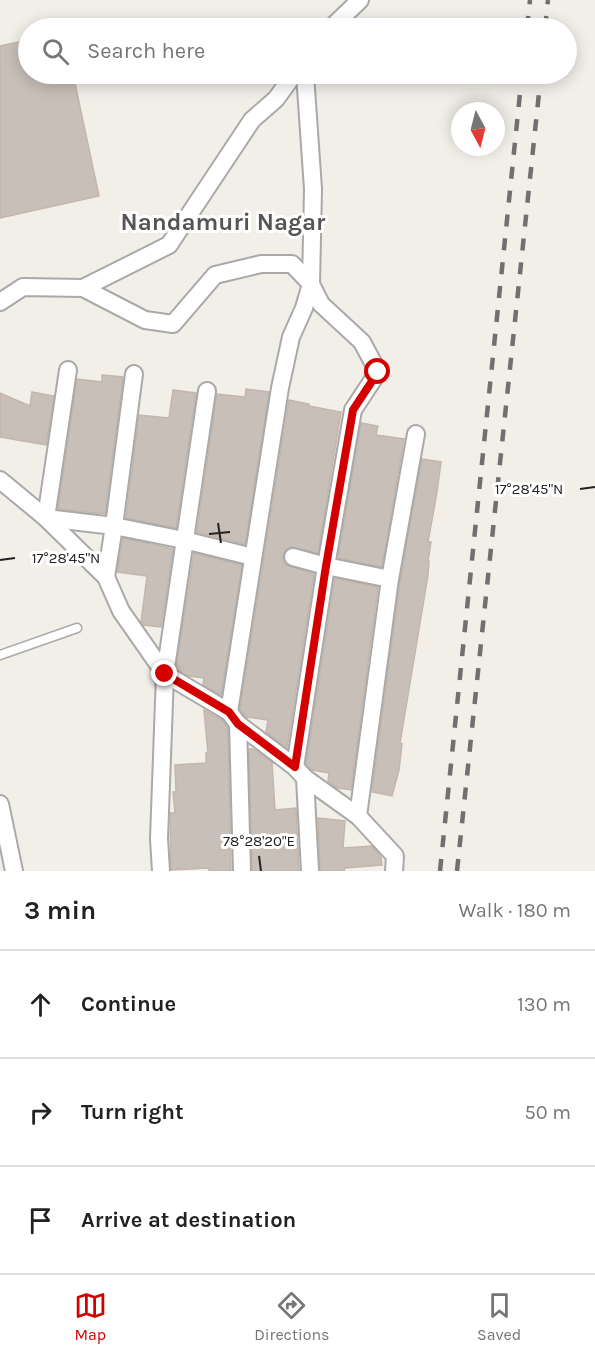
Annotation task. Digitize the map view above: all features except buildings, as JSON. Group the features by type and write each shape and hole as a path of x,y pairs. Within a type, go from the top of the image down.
{"street":[{"path":"341,18 360,0"},
{"path":"83,288 169,245 252,120 276,99 287,84"},
{"path":"242,871 234,718 253,557 280,388 291,338 311,284 313,189 306,84"},
{"path":"0,302 22,287 83,288 145,320 174,324 215,275 261,264 292,264 311,284 321,304 362,342 378,372 353,410 326,566 300,773 310,871"},
{"path":"46,518 68,370"},
{"path":"106,578 134,374"},
{"path":"161,871 159,839 165,674 207,391"},
{"path":"358,816 390,579 416,434"},
{"path":"0,480 46,518 106,578 121,611 165,674 234,718 300,773 358,816 395,856 394,871"},
{"path":"46,518 114,526 253,557"},
{"path":"293,557 390,579"},
{"path":"0,804 14,871"}],"lane":[{"path":"0,655 76,628"}],"railway":[{"path":"528,18 530,0"},
{"path":"546,18 548,0"},
{"path":"440,871 521,84"},
{"path":"457,871 540,84"}],"district":[{"name":"Nandamuri Nagar","path":"223,222"}],"route":[{"path":"165,674 229,712 238,724 295,767 353,410 378,372"}]}
